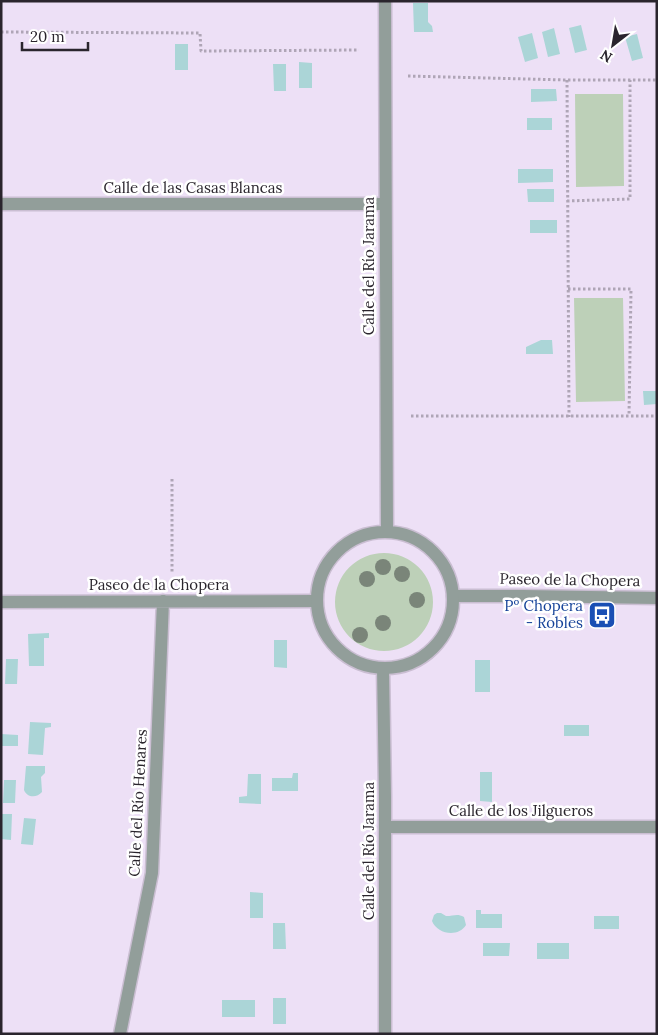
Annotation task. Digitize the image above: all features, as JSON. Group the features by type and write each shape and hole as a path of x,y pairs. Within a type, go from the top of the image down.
{"street":[{"name":"Calle del Río Jarama","path":"385,1 386,532"},
{"name":"Calle de las Casas Blancas","path":"1,204 386,204"},
{"path":"386,532 411,537 432,551 447,572 453,596 451,618 441,639 426,655 406,665 383,668 363,665 344,655 329,640 320,622 316,601 319,579 329,560 345,544 365,534 386,532"},
{"name":"Paseo de la Chopera","path":"453,596 657,598"},
{"name":"Calle del Río Henares","path":"120,1034 152,872 163,601"},
{"name":"Paseo de la Chopera","path":"1,602 316,601"},
{"name":"Calle del Río Jarama","path":"383,668 385,1034"},
{"name":"Calle de los Jilgueros","path":"385,827 657,827"}],"path":[{"path":"1,32 200,33 201,51 359,50"},
{"path":"408,76 657,80"},
{"path":"566,80 569,417"},
{"path":"567,201 630,199 630,80"},
{"path":"568,289 630,289 629,416"},
{"path":"411,416 657,416"},
{"path":"172,479 172,572"}],"shaded area":[{"path":"413,3 428,3 428,22 432,26 433,32 414,32"},
{"path":"581,25 587,50 575,53 569,28"},
{"path":"554,28 560,54 548,57 542,32"},
{"path":"532,33 538,58 525,62 518,37"},
{"path":"637,34 643,58 632,61 625,37"},
{"path":"175,44 188,44 188,70 175,70"},
{"path":"299,62 312,63 312,88 299,88"},
{"path":"273,64 286,64 286,91 274,91"},
{"path":"531,89 556,89 557,101 531,102"},
{"path":"575,94 623,94 624,186 576,187"},
{"path":"527,118 552,118 552,130 527,130"},
{"path":"518,169 553,169 553,182 518,183"},
{"path":"527,189 554,189 554,202 528,202"},
{"path":"530,220 557,220 557,233 530,233"},
{"path":"574,298 623,298 625,401 576,402"},
{"path":"541,340 552,340 553,354 526,354 526,347"},
{"path":"643,391 657,391 657,404 644,405"},
{"path":"384,553 403,557 418,568 429,583 433,602 429,621 418,636 403,647 384,651 365,647 350,636 339,621 335,602 339,583 350,568 365,557"},
{"path":"49,633 49,638 44,638 44,666 29,666 28,634"},
{"path":"274,640 287,640 287,668 274,667"},
{"path":"6,659 18,659 17,684 5,684"},
{"path":"475,660 490,660 490,692 475,692"},
{"path":"30,722 51,723 51,727 45,728 43,755 28,754"},
{"path":"564,725 589,725 589,736 564,736"},
{"path":"1,734 18,735 18,746 1,746"},
{"path":"26,766 45,766 45,773 41,777 42,792 38,795 30,796 25,793"},
{"path":"480,772 492,772 492,802 480,801"},
{"path":"293,773 298,773 298,791 272,791 272,778 292,778"},
{"path":"248,774 261,774 261,804 239,803 239,797 247,796"},
{"path":"4,780 16,780 15,803 3,803"},
{"path":"1,814 12,814 11,840 1,839"},
{"path":"24,818 36,819 33,845 21,844"},
{"path":"250,892 263,893 263,918 250,918"},
{"path":"476,910 481,910 481,914 502,914 502,928 476,928"},
{"path":"437,913 446,916 462,916 466,925 458,932 453,933 438,929 432,921"},
{"path":"594,916 619,916 619,929 594,929"},
{"path":"273,923 285,923 286,949 273,949"},
{"path":"483,943 510,943 509,956 483,956"},
{"path":"537,943 569,943 569,959 537,959"},
{"path":"273,998 286,998 286,1024 273,1024"},
{"path":"222,1000 255,1000 255,1017 222,1017"}],"place":[{"name":"Pº Chopera - Robles","path":"602,615"}]}
